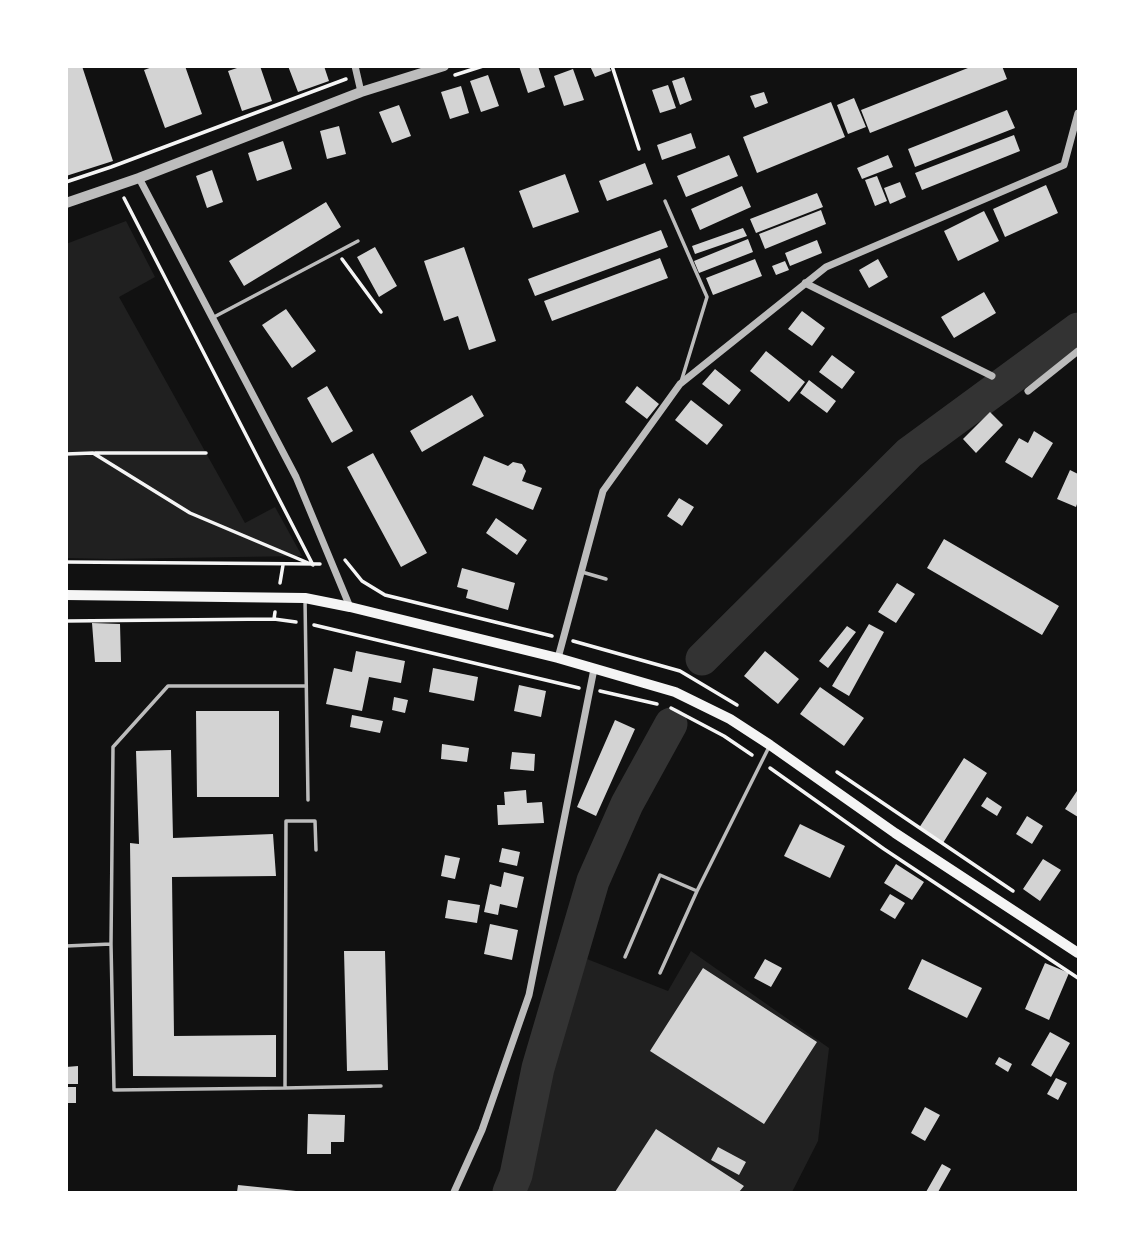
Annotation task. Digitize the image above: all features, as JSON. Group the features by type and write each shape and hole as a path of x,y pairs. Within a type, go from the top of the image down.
{"main road":[{"path":"66,595 304,598 558,658 675,692 730,719 895,833 1079,953"}],"street":[{"path":"355,66 361,92"},
{"path":"66,203 118,186 361,92 444,66"},
{"path":"558,658 603,491 680,384 826,267 1064,165 1079,113"},
{"path":"139,178 296,477 350,607"},
{"path":"805,284 992,376"},
{"path":"1028,391 1079,351"},
{"path":"454,1192 482,1130 529,995 594,669"}],"lane":[{"path":"665,201 707,297 680,384"},
{"path":"212,318 358,241"},
{"path":"582,572 606,579"},
{"path":"304,598 308,800"},
{"path":"306,686 169,686 113,747 111,944 114,1090 381,1086"},
{"path":"660,972 770,745"},
{"path":"285,1088 286,821 315,821 316,850"},
{"path":"625,957 660,874 697,891"},
{"path":"66,946 111,944"}],"path":[{"path":"66,181 111,167 340,82 346,79 345,66"},
{"path":"445,78 483,66"},
{"path":"612,66 639,149"},
{"path":"111,167 118,186 313,565"},
{"path":"337,252 381,312"},
{"path":"93,453 190,513 313,565"},
{"path":"66,454 206,453"},
{"path":"66,562 313,565 331,562"},
{"path":"66,621 274,619 283,565"},
{"path":"884,849 1079,978"}],"shaded area":[{"path":"126,221 155,277 119,297 245,523 275,507 302,556 67,558 66,244"},
{"path":"691,951 829,1048 818,1141 792,1192 516,1192 529,1163 550,1061 587,959 668,991"}],"building":[{"path":"66,66 82,66 113,161 66,176"},
{"path":"155,66 185,66 202,114 165,128 144,70"},
{"path":"243,66 260,66 272,101 242,111 228,71"},
{"path":"288,66 324,66 329,81 298,92"},
{"path":"519,66 538,66 545,87 528,93"},
{"path":"590,66 609,66 611,71 595,77"},
{"path":"973,66 1002,66 1007,79 870,133 861,110"},
{"path":"573,69 584,100 564,106 554,76"},
{"path":"488,75 499,106 481,112 470,81"},
{"path":"684,77 692,100 680,105 672,81"},
{"path":"668,85 676,108 660,113 652,90"},
{"path":"461,86 469,113 450,119 441,92"},
{"path":"764,92 768,103 755,108 750,96"},
{"path":"854,98 866,127 848,134 837,105"},
{"path":"831,102 845,137 757,173 743,137"},
{"path":"399,105 411,136 392,143 379,112"},
{"path":"1007,110 1015,128 915,167 908,149"},
{"path":"339,126 346,154 327,159 320,131"},
{"path":"691,133 696,148 662,160 657,145"},
{"path":"1014,135 1020,151 922,190 915,173"},
{"path":"283,141 292,169 257,181 248,153"},
{"path":"729,155 738,176 686,197 677,176"},
{"path":"888,155 893,167 862,179 857,168"},
{"path":"645,163 653,184 607,201 599,181"},
{"path":"212,170 223,202 207,208 196,176"},
{"path":"565,174 579,212 533,228 519,191"},
{"path":"877,176 887,201 875,206 865,180"},
{"path":"900,182 906,197 890,204 884,188"},
{"path":"1046,185 1058,213 1005,237 993,209"},
{"path":"742,186 751,207 700,230 691,209"},
{"path":"817,193 823,207 756,233 750,219"},
{"path":"326,202 341,227 244,286 229,261"},
{"path":"821,210 826,224 765,249 759,234"},
{"path":"984,211 999,241 958,261 944,231"},
{"path":"743,228 747,236 695,254 692,246"},
{"path":"661,230 668,247 535,296 528,279"},
{"path":"748,239 753,252 699,273 694,261"},
{"path":"817,240 822,253 790,266 785,253"},
{"path":"375,247 397,286 379,297 357,257"},
{"path":"464,247 496,341 469,350 458,316 444,321 424,261"},
{"path":"660,258 668,278 552,321 544,301"},
{"path":"755,259 762,276 713,295 706,278"},
{"path":"878,259 888,277 869,288 859,270"},
{"path":"785,261 789,270 776,275 772,266"},
{"path":"984,292 996,313 954,338 941,317"},
{"path":"286,309 316,351 292,368 262,325"},
{"path":"802,311 825,328 812,346 788,329"},
{"path":"766,351 805,382 789,402 750,371"},
{"path":"832,355 855,372 842,389 819,372"},
{"path":"715,369 741,390 729,405 702,384"},
{"path":"809,380 836,401 827,413 800,393"},
{"path":"327,386 353,431 332,443 307,398"},
{"path":"637,386 659,404 647,419 625,402"},
{"path":"472,395 484,416 422,452 410,431"},
{"path":"691,400 723,425 707,445 675,420"},
{"path":"990,412 1003,425 976,453 963,439"},
{"path":"1034,431 1053,443 1032,478 1005,462 1019,438 1028,443"},
{"path":"373,453 427,553 401,567 347,467"},
{"path":"484,456 508,466 513,462 522,464 526,471 522,481 542,488 533,510 472,485"},
{"path":"1070,470 1078,474 1076,507 1057,499"},
{"path":"679,498 694,507 682,526 667,516"},
{"path":"496,518 527,540 517,555 486,533"},
{"path":"944,539 1059,606 1042,635 927,568"},
{"path":"462,568 515,583 508,610 466,598 468,590 457,587"},
{"path":"897,583 915,594 896,623 878,612"},
{"path":"92,623 120,624 121,662 95,662"},
{"path":"869,624 884,632 849,696 832,686"},
{"path":"847,626 856,632 828,668 819,661"},
{"path":"356,651 405,661 401,683 369,677 362,711 326,704 334,668 352,672"},
{"path":"765,651 799,679 778,704 744,676"},
{"path":"433,668 478,677 474,701 429,692"},
{"path":"519,685 546,691 541,717 514,711"},
{"path":"820,687 864,718 844,746 800,714"},
{"path":"394,697 408,700 405,713 392,710"},
{"path":"196,711 279,711 279,797 197,797"},
{"path":"352,715 383,721 380,733 350,727"},
{"path":"615,720 635,729 596,816 577,807"},
{"path":"442,744 469,748 467,762 441,759"},
{"path":"171,750 173,838 273,834 276,876 172,877 174,1036 276,1035 276,1077 133,1076 130,843 139,844 136,751"},
{"path":"512,752 535,754 534,771 510,769"},
{"path":"964,758 987,773 943,843 919,828"},
{"path":"526,790 527,803 542,802 544,823 498,825 497,805 505,805 504,792"},
{"path":"1078,792 1078,817 1065,809"},
{"path":"987,797 1002,807 997,816 981,806"},
{"path":"1027,816 1043,826 1032,844 1016,834"},
{"path":"800,824 845,846 830,878 784,856"},
{"path":"502,848 520,852 517,866 499,862"},
{"path":"445,855 460,858 455,879 441,876"},
{"path":"1043,859 1061,870 1040,901 1023,889"},
{"path":"896,864 924,882 912,900 884,883"},
{"path":"504,872 524,877 517,908 500,904 498,915 484,912 490,884 501,887"},
{"path":"890,894 905,903 895,919 880,910"},
{"path":"448,900 480,905 477,923 445,918"},
{"path":"490,924 518,930 512,960 484,954"},
{"path":"344,951 385,951 388,1070 347,1071"},
{"path":"765,959 782,968 771,987 754,978"},
{"path":"922,959 982,988 967,1018 908,989"},
{"path":"1045,963 1069,973 1049,1020 1025,1009"},
{"path":"703,968 817,1042 764,1124 650,1051"},
{"path":"1050,1032 1070,1043 1051,1077 1031,1065"},
{"path":"999,1057 1012,1064 1008,1072 995,1064"},
{"path":"78,1066 78,1084 66,1084 66,1067"},
{"path":"1056,1078 1067,1083 1058,1100 1047,1094"},
{"path":"66,1087 76,1087 76,1103 66,1103"},
{"path":"925,1107 940,1115 925,1141 911,1133"},
{"path":"308,1114 345,1115 344,1142 331,1142 331,1154 307,1154"},
{"path":"656,1129 744,1186 739,1192 615,1192"},
{"path":"718,1147 746,1162 739,1175 711,1160"},
{"path":"942,1164 951,1169 938,1192 926,1192"},
{"path":"238,1185 296,1191 296,1192 237,1192"}],"waterway":[{"path":"702,659 909,453 1078,329"},
{"path":"509,1192 516,1175 538,1068 593,881 627,804 671,724"}]}
